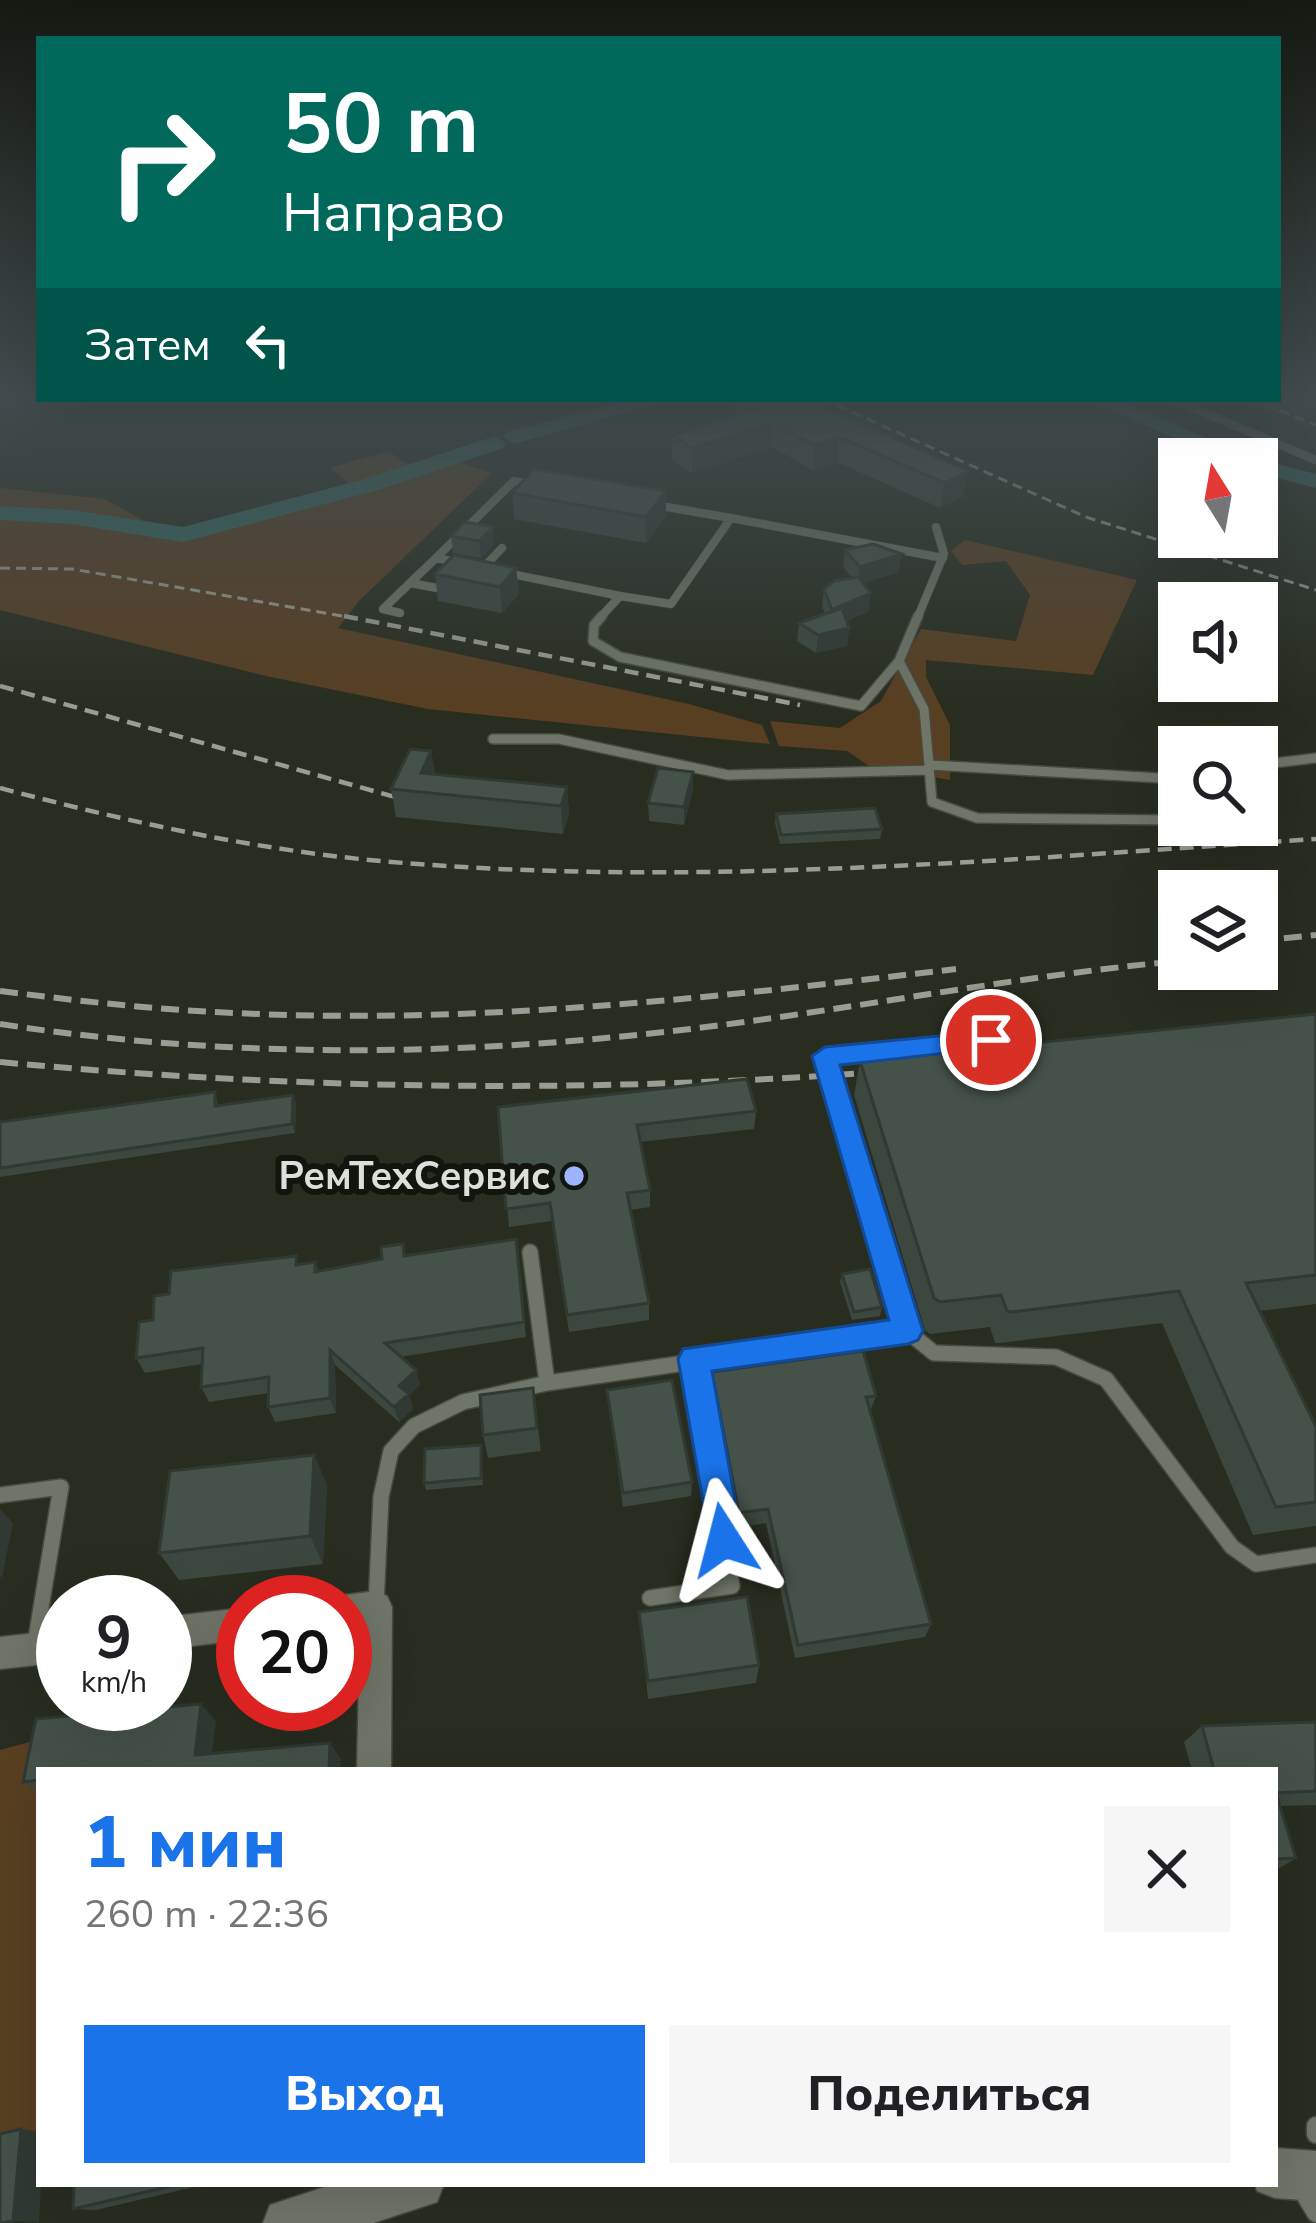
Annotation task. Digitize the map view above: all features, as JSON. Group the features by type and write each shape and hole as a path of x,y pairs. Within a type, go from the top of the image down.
{"main road":[{"path":"288,2223 369,2191"}],"street":[{"path":"0,1653 36,1649"},
{"path":"371,1731 374,1767"}],"lane":[{"path":"400,613 383,609 496,500"},
{"path":"630,500 943,558"},
{"path":"436,558 671,604 731,518"},
{"path":"620,596 594,625 593,641 620,656 861,706 898,661 943,558 936,527"},
{"path":"483,568 502,548"},
{"path":"410,583 437,588"},
{"path":"898,661 924,709 932,802 977,818 1158,820"},
{"path":"493,739 559,739 728,775 929,768 1158,778"},
{"path":"1278,763 1316,758"},
{"path":"991,1040 825,1056 908,1331 934,1353 1056,1357 1106,1379 1232,1546 1256,1564 1316,1555"},
{"path":"530,1252 547,1383"},
{"path":"367,1575 392,1451 414,1426 463,1402 694,1359 908,1331"},
{"path":"650,1598 732,1586 694,1359"},
{"path":"0,1495 61,1487 54,1575"}],"shaded area":[{"path":"0,500 106,500 150,524 179,529 295,500 464,500 359,601 338,628 689,704 762,725 770,744 428,709 266,676 0,610"},
{"path":"965,540 1137,580 1093,675 926,660 926,677 950,725 950,780 869,766 847,751 779,746 770,721 840,728 881,701 921,629 1016,641 1030,595 1006,561 962,565 951,551"},
{"path":"56,1735 40,1767 36,1767 36,2136 0,2144 0,1750"}],"building":[{"path":"550,500 659,500 646,517"},
{"path":"465,522 493,527 479,541 451,536"},
{"path":"873,544 902,554 860,567 845,550"},
{"path":"454,555 516,568 500,587 435,574"},
{"path":"858,577 871,593 832,610 824,589 834,581"},
{"path":"842,608 849,628 818,635 799,623"},
{"path":"410,749 431,751 421,773 567,787 561,806 391,789"},
{"path":"658,768 693,772 684,807 648,803"},
{"path":"875,808 882,829 781,835 776,814"},
{"path":"1316,1014 1316,1275 1246,1283 1316,1427 1316,1502 1276,1507 1179,1291 1012,1312 1007,1311 1001,1295 940,1302 934,1298 860,1061"},
{"path":"747,1079 756,1111 637,1125 650,1190 627,1193 649,1303 567,1315 550,1203 506,1209 498,1107"},
{"path":"215,1092 215,1106 293,1095 292,1124 0,1168 0,1122"},
{"path":"516,1239 524,1322 385,1343 416,1370 399,1386 409,1394 394,1407 330,1350 330,1398 268,1407 269,1377 201,1387 203,1348 136,1358 139,1322 153,1320 154,1296 169,1294 171,1271 296,1256 296,1265 315,1262 315,1272 382,1259 381,1247 403,1244 404,1256"},
{"path":"870,1269 882,1307 854,1312 842,1274"},
{"path":"863,1351 876,1396 866,1397 931,1624 798,1645 768,1509 739,1513 712,1372"},
{"path":"672,1380 692,1482 623,1493 607,1390"},
{"path":"533,1388 537,1428 483,1435 480,1395"},
{"path":"481,1445 481,1478 424,1483 425,1449"},
{"path":"314,1455 310,1536 159,1553 170,1471"},
{"path":"747,1597 759,1665 648,1681 639,1612"},
{"path":"201,1704 195,1755 330,1743 329,1767 36,1767 36,1780 23,1782 36,1719 36,1731 192,1731 192,1705"},
{"path":"1316,1722 1316,1791 1278,1793 1278,1767 1213,1767 1202,1726"},
{"path":"1278,1800 1296,1858 1278,1859"},
{"path":"21,2129 13,2221 0,2223 0,2134"},
{"path":"74,2187 167,2187 73,2209"}],"waterway":[{"path":"0,513 72,517 183,535 314,500"}],"railway":[{"path":"1048,500 1086,517 1316,590"},
{"path":"0,568 72,569 359,619"},
{"path":"344,616 800,705"},
{"path":"0,686 395,797"},
{"path":"0,788 244,843 392,862 508,869 854,868 1316,839"},
{"path":"1278,939 1316,935"},
{"path":"0,1024 249,1048 497,1046 728,1024 1158,963"},
{"path":"0,991 206,1012 417,1015 597,1006 956,969"},
{"path":"0,1062 223,1078 446,1086 668,1083 892,1071"}],"place":[{"name":"РемТехСервис","path":"574,1176"}],"route":[{"path":"724,1540 694,1359 908,1331 825,1056 991,1040"}]}
